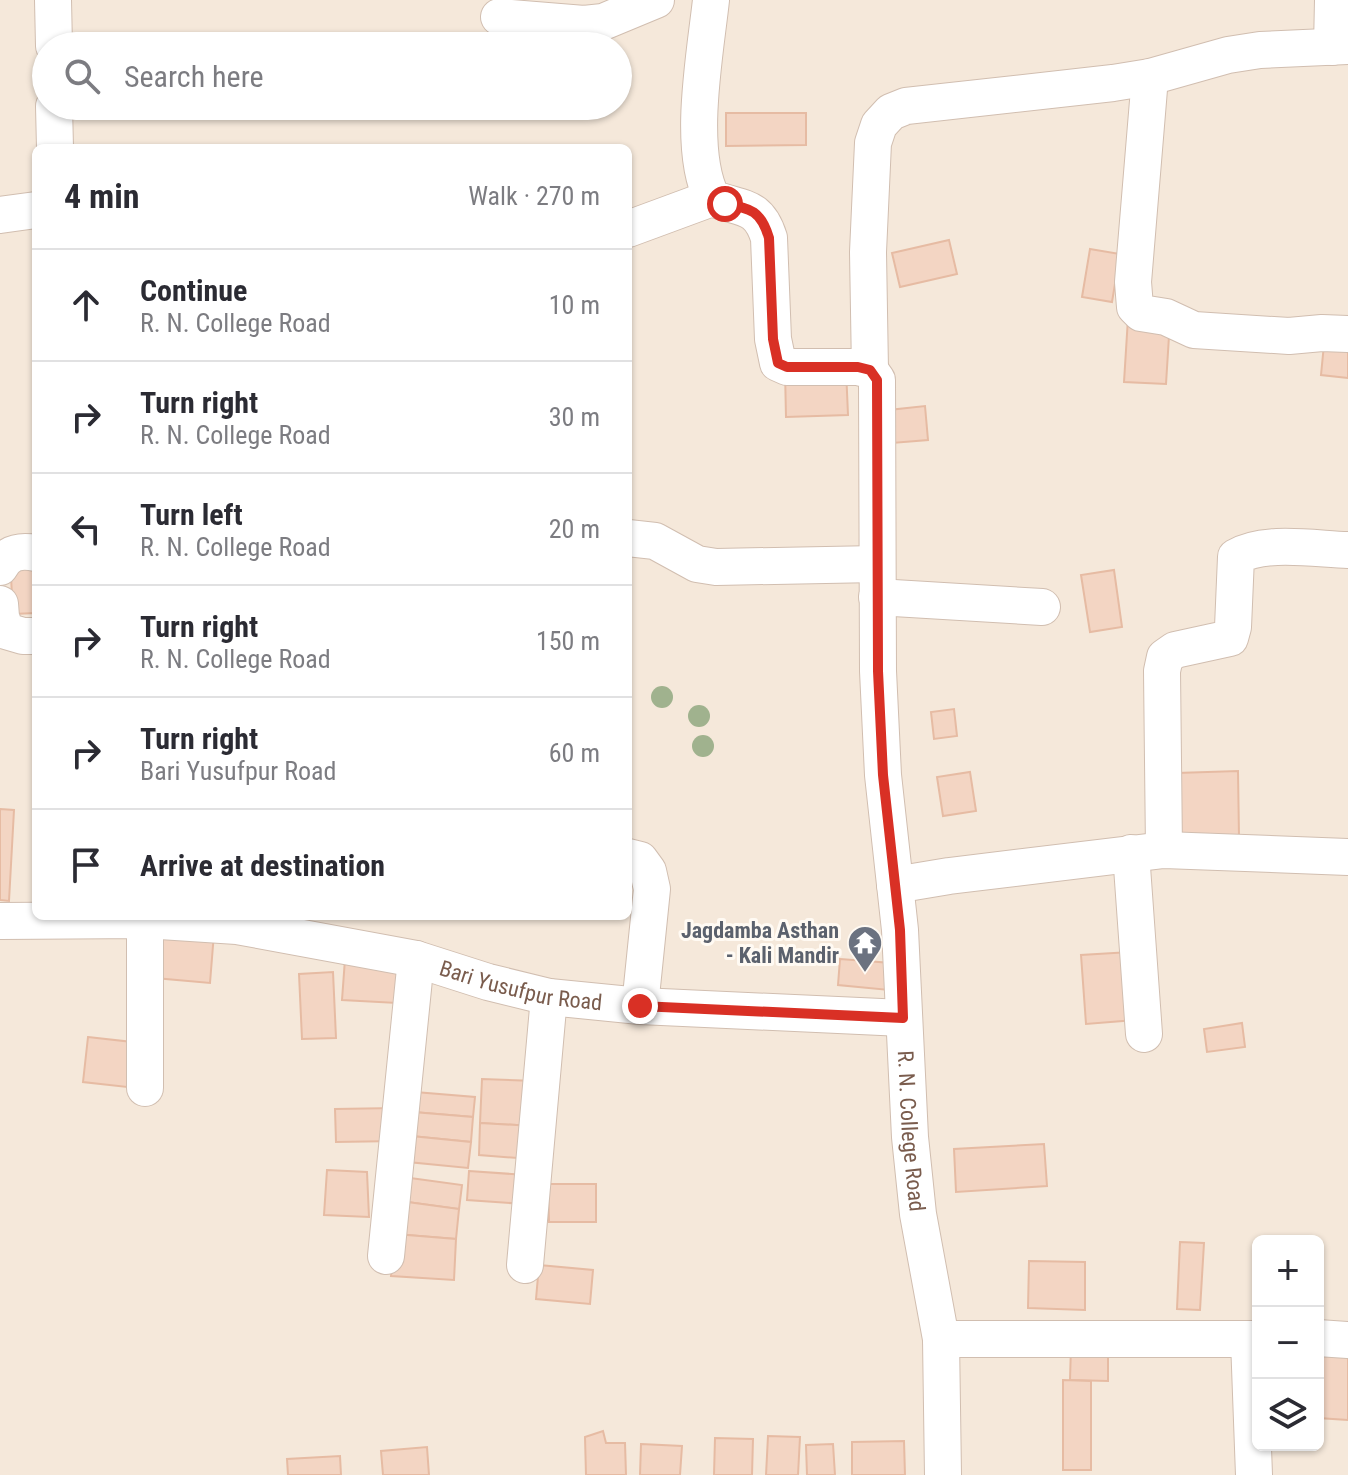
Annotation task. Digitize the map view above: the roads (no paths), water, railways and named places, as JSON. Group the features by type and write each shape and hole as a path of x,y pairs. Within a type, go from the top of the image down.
{"street":[{"path":"53,0 54,32"},
{"path":"499,17 584,24 603,22 656,0"},
{"path":"711,0 699,140 704,183 712,198"},
{"path":"1333,0 1340,47 1260,50 1228,55 1150,77 1133,282 1135,307 1141,313 1166,317 1185,327 1207,332 1300,337 1322,333 1348,334"},
{"name":"R. N. College Road","path":"943,1475 941,1339 918,1214 910,1137 900,930 883,775 877,581 877,380 870,370 868,252 873,143 879,125 891,112 906,106 1150,77"},
{"path":"54,120 55,144"},
{"path":"632,228 712,198 746,207 764,224 769,238 773,339 778,363 787,367 858,367 870,370"},
{"path":"0,215 32,211"},
{"path":"632,538 655,541 697,564 877,581 1042,607"},
{"path":"1144,1034 1148,851 1165,657 1175,650 1230,638 1233,627 1233,572 1236,557 1247,550 1263,547 1348,550"},
{"path":"0,567 6,556 14,552 32,553"},
{"path":"0,604 6,631 32,636"},
{"path":"895,885 1148,851 1348,857"},
{"path":"632,858 640,860 648,871 652,889 640,1006"},
{"path":"145,920 145,1088"},
{"name":"Bari Yusufpur Road","path":"0,921 237,921 416,959 549,997 640,1006 903,1018"},
{"path":"386,1256 416,959"},
{"path":"525,1265 549,997"},
{"path":"1324,1338 1348,1340"},
{"path":"941,1339 1252,1340"},
{"path":"1253,1379 1254,1475"}],"place":[{"name":"Jagdamba Asthan - Kali Mandir","path":"865,974"}]}
